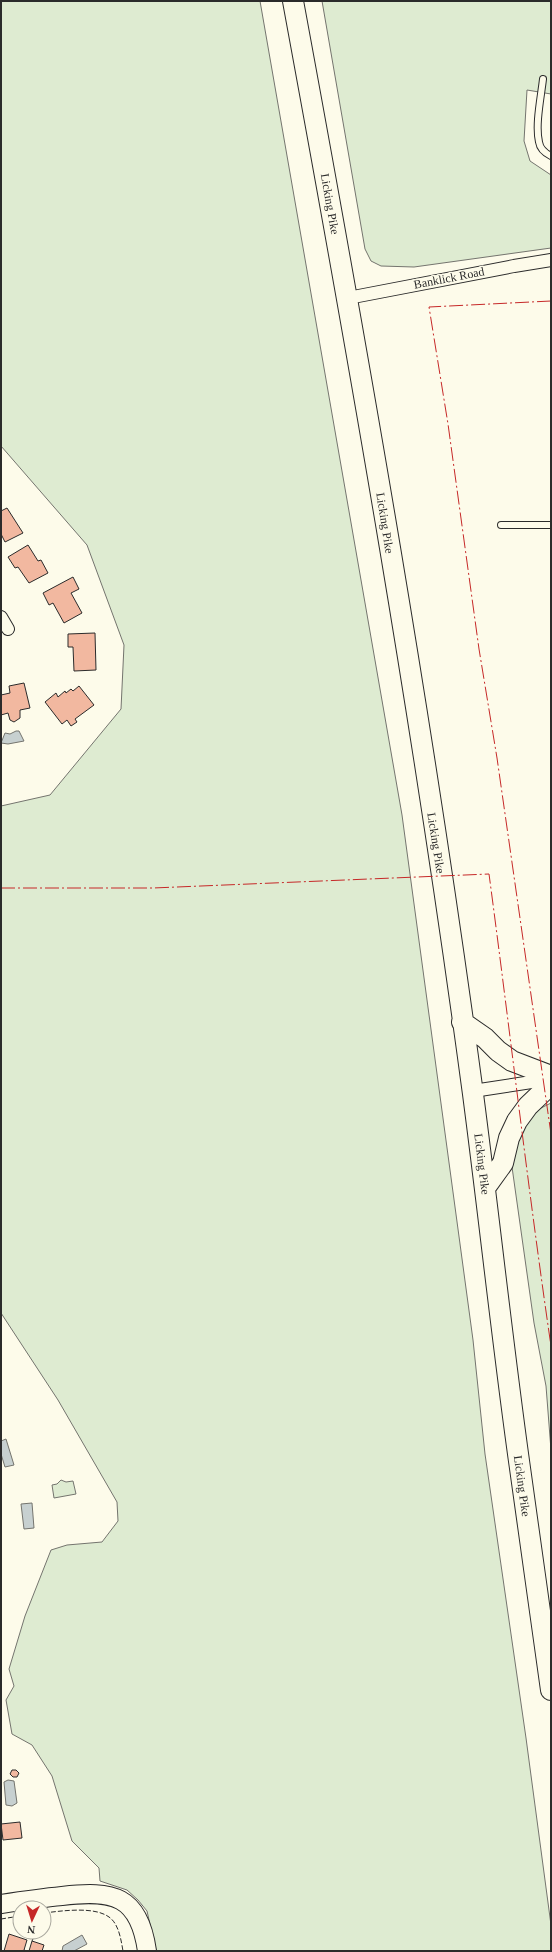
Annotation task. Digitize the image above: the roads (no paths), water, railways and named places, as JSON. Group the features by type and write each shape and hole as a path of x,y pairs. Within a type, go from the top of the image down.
{"main road":[{"name":"Licking Pike","path":"293,1 348,298 405,642 473,1091 519,1461 551,1690"},
{"path":"462,1022 485,1038 498,1051 512,1061 551,1078"},
{"path":"485,1188 503,1162 509,1138 517,1121 528,1106 551,1084"},
{"path":"1,1904 89,1893 118,1898 138,1917 145,1934 148,1951"}],"street":[{"name":"Banklick Road","path":"348,298 551,260"},
{"path":"1,617 8,629"},
{"path":"473,1091 551,1078"}],"lane":[{"path":"543,79 538,122 539,143 544,152 551,156"},
{"path":"501,526 551,525"}]}
